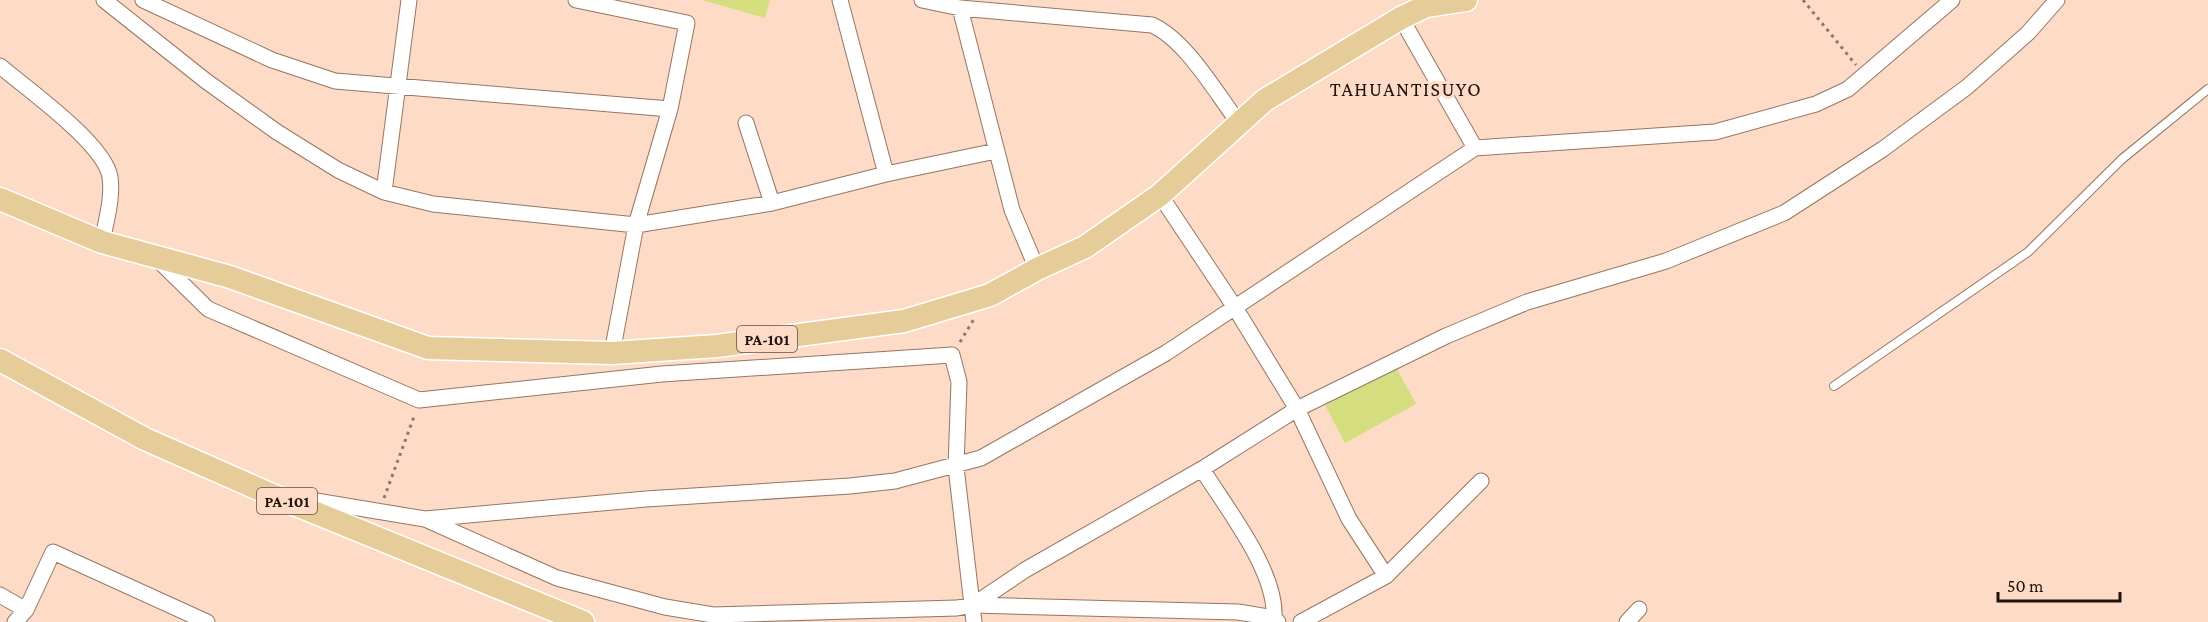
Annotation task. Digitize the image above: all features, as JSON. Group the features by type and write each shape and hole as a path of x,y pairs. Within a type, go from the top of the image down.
{"main road":[{"name":"PA-101","path":"0,199 102,242 230,277 428,348 612,353 717,346 904,321 990,295 1037,269 1085,247 1160,195 1265,100 1401,18 1426,6 1466,0"},
{"name":"PA-101","path":"0,360 145,439 272,495 583,622"}],"street":[{"path":"104,0 206,81 277,132 338,170 384,192 433,204 636,225 772,203 886,174 996,151"},
{"path":"142,0 300,71 334,81 398,84 670,109"},
{"path":"384,192 409,0"},
{"path":"576,0 687,23 670,109 636,225 612,353"},
{"path":"840,0 886,174"},
{"path":"922,0 960,8 1152,25 1166,31 1180,46 1239,123"},
{"path":"425,519 646,499 850,486 896,481 956,467 981,458 1166,353 1475,148 1715,132 1816,104 1848,89 1952,0"},
{"path":"973,605 1024,570 1202,469 1297,409 1446,336 1527,302 1666,261 1784,213 1883,149 1967,87 2028,33 2057,0"},
{"path":"960,8 1012,210 1037,269"},
{"path":"1401,18 1475,148"},
{"path":"0,66 86,138 100,156 110,176 109,206 102,242"},
{"path":"746,123 772,203"},
{"path":"1160,195 1234,306 1297,409 1349,519 1386,576"},
{"path":"156,258 208,309 419,399 662,374 952,355 959,382 956,467 975,622"},
{"path":"272,495 425,519 557,578 665,607 713,615 957,608 973,605 1123,607 1238,612 1276,620 1273,594 1264,569 1202,469"},
{"path":"1301,622 1386,576 1481,481"},
{"path":"15,622 26,610 53,552 207,622"},
{"path":"0,595 26,610"},
{"path":"1627,622 1639,609"}],"lane":[{"path":"1834,386 2028,252 2122,159 2208,89"}],"path":[{"path":"1803,0 1864,76"},
{"path":"952,355 990,295"},
{"path":"380,511 413,422 419,399"}],"green space":[{"path":"702,0 770,0 765,18"},
{"path":"1396,367 1416,404 1345,443 1325,405"}],"district":[{"name":"TAHUANTISUYO","path":"1406,89"}]}
